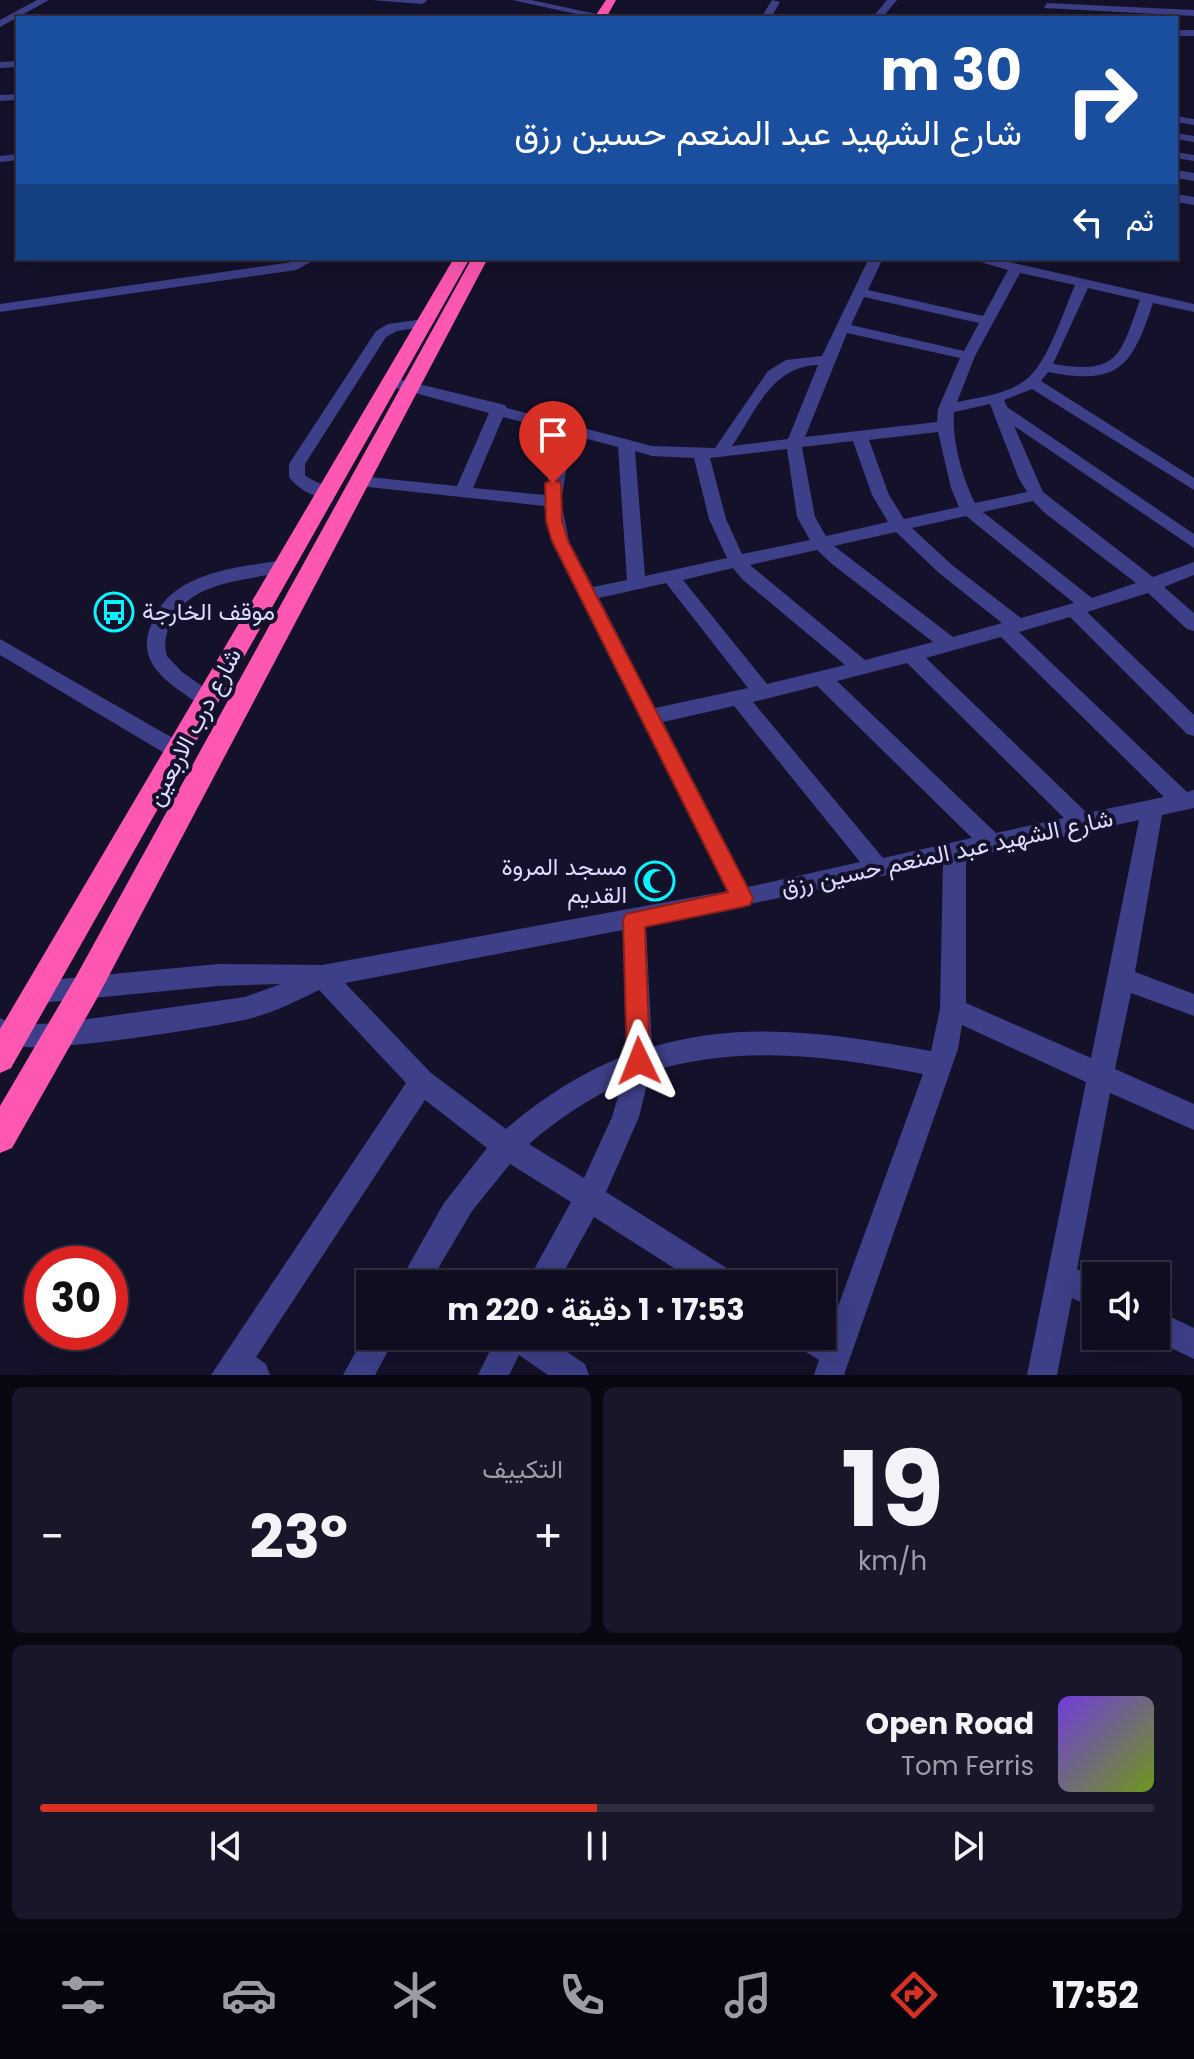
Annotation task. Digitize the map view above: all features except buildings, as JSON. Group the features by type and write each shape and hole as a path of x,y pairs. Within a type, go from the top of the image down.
{"highway":[{"path":"609,16 626,0"},
{"name":"شارع درب الاربعين","path":"0,1137 85,990 359,481 424,323 461,260"},
{"name":"شارع درب الاربعين","path":"4,1042 40,992 327,493 401,384 479,260"}],"street":[{"path":"0,24 44,0"},
{"path":"376,0 421,4"},
{"path":"517,0 597,16"},
{"path":"879,16 892,0"},
{"path":"1047,6 1194,13"},
{"path":"0,308 296,266 307,260"},
{"path":"875,260 827,360 794,445 806,517 821,543 838,560 950,645"},
{"path":"982,260 1194,308"},
{"path":"1016,268 968,356 946,417 959,488 969,510 1082,608 1194,728"},
{"path":"401,384 652,451 710,453 860,438 998,403 1032,382 1044,367 1083,283"},
{"path":"860,292 987,321"},
{"path":"1044,367 1083,372 1114,364 1128,349 1148,298"},
{"path":"327,493 309,487 297,477 297,464 381,334 393,327 424,323"},
{"path":"842,327 968,356"},
{"path":"827,360 802,360 783,366 773,374 710,453 721,533 736,561 749,576 863,669"},
{"path":"1032,382 1194,485"},
{"path":"998,403 1027,479 1037,495 1052,510 1152,586 1194,624"},
{"path":"998,403 1194,542"},
{"path":"463,492 499,408"},
{"path":"565,427 552,501 560,541 742,898"},
{"path":"860,438 883,500 901,525 1011,627 1188,800"},
{"path":"626,444 636,584"},
{"path":"359,481 552,501"},
{"path":"586,595 1037,495"},
{"path":"208,700 160,662 155,650 160,621 177,599 208,583 284,566"},
{"path":"649,717 913,657 1152,586 1194,568"},
{"path":"670,576 763,693"},
{"path":"0,646 178,751"},
{"path":"913,657 1084,824"},
{"path":"822,679 992,844"},
{"path":"739,698 879,869"},
{"name":"شارع الشهيد عبد المنعم حسين رزق","path":"40,992 238,975 281,973 322,976 634,920 1188,800"},
{"path":"1042,1375 1122,978 1152,808"},
{"path":"833,1364 938,1065 953,1009 955,852"},
{"path":"548,1270 619,1131 633,1093 639,1061 634,920"},
{"path":"322,976 422,1082 507,1146 704,1270"},
{"name":"شارع الشهيد عبد المنعم حسين رزق","path":"4,1042 245,1008 281,997 322,976"},
{"path":"1122,978 1194,1005"},
{"path":"953,1009 1194,1117"},
{"path":"421,1270 469,1190 534,1120 595,1080 639,1061 697,1046 784,1043 830,1046 938,1065"},
{"path":"239,1370 422,1082"},
{"path":"1063,1278 1082,1287"},
{"path":"1170,1332 1194,1344"},
{"path":"358,1375 373,1350"},
{"path":"493,1375 508,1350"},
{"path":"537,1350 574,1375"}],"place":[{"name":"موقف الخارجة","path":"114,612"},
{"name":"مسجد المروة القديم","path":"655,881"}],"route":[{"path":"553,483 554,521 560,541 742,898 634,920 639,1061"}]}
